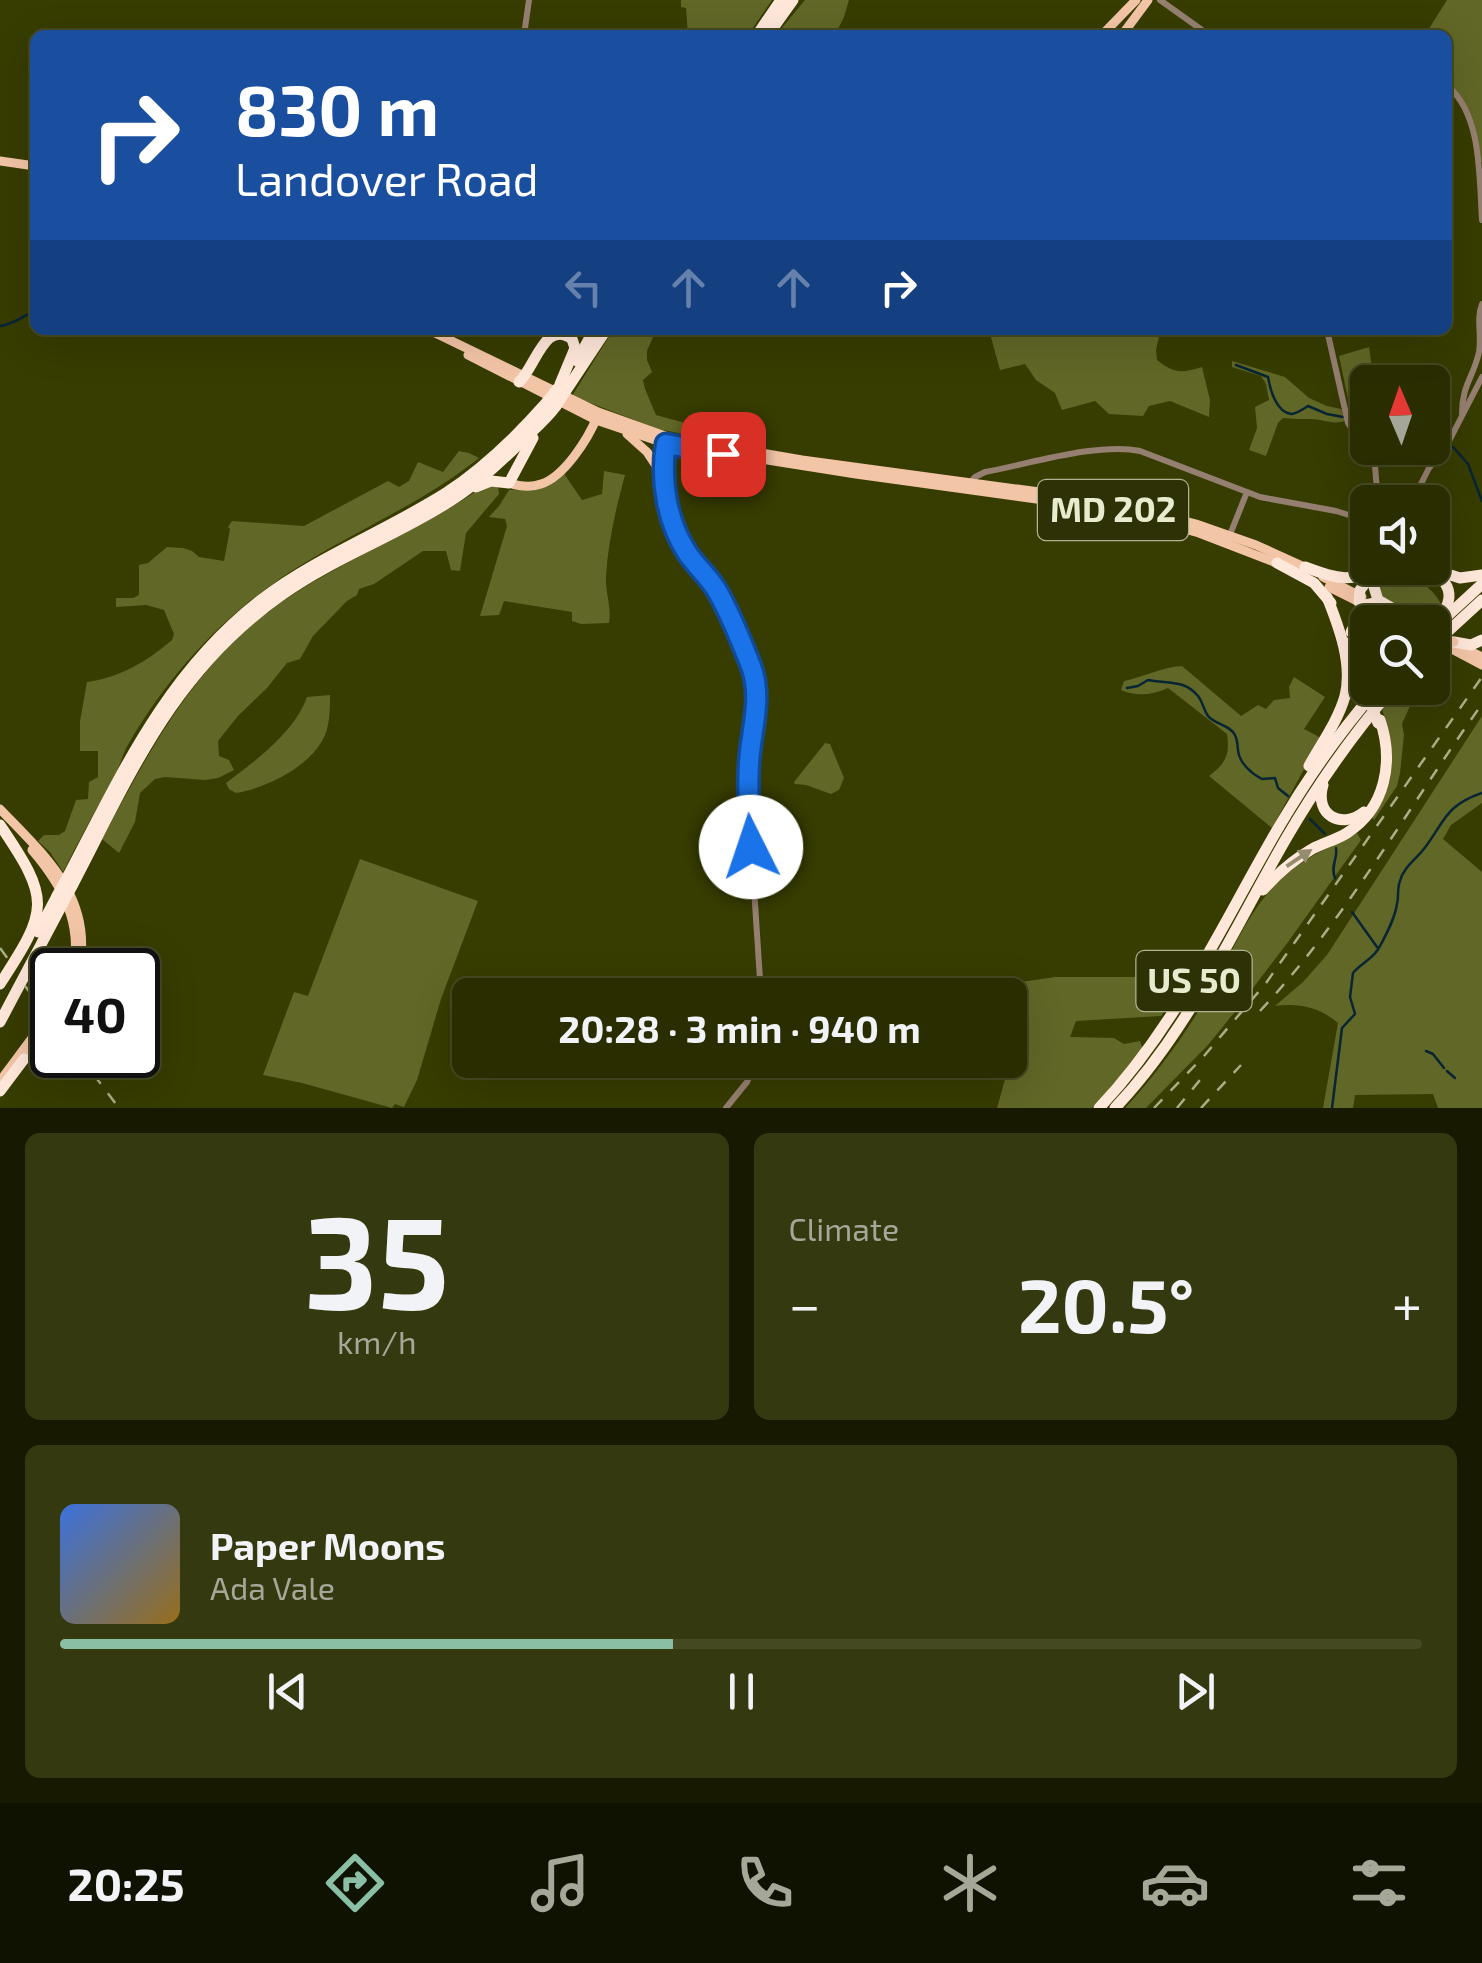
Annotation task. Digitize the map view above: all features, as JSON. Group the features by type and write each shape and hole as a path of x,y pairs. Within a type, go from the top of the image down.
{"highway":[{"path":"762,30 781,0"},
{"path":"763,30 794,0"},
{"path":"522,378 545,335"},
{"path":"522,378 552,335"},
{"path":"561,388 576,348 567,335"},
{"path":"70,881 154,731 216,650 286,592 457,497 490,481 508,483 591,335"},
{"path":"561,388 602,335"},
{"path":"457,497 508,455 551,407"},
{"path":"0,1022 154,716 174,686 254,606 292,578 419,509 462,481 551,407"},
{"path":"516,469 520,478 529,481"},
{"path":"1278,563 1314,583 1336,610 1350,646"},
{"path":"1305,567 1350,578"},
{"path":"1386,605 1378,600 1374,587 1382,575 1392,570 1431,574 1442,580 1447,586 1448,605"},
{"path":"1450,576 1482,575"},
{"path":"1450,613 1482,584"},
{"path":"1362,605 1365,585"},
{"path":"1271,841 1345,694 1344,649 1327,598"},
{"path":"1450,629 1482,602"},
{"path":"1451,645 1470,645 1482,640"},
{"name":"US 50","path":"1099,1108 1168,1023 1319,763 1365,705"},
{"path":"1236,930 1262,891 1282,870 1306,852 1352,830 1372,808 1383,787 1387,765 1387,745 1373,705"},
{"name":"US 50","path":"1115,1108 1194,1005 1292,828 1333,764 1380,705"},
{"path":"1333,764 1321,791 1321,804 1335,818 1356,818 1369,806 1381,779 1384,750 1379,722"},
{"path":"0,821 34,881 39,903 32,930 0,984"},
{"path":"0,996 60,900"},
{"path":"0,1095 24,1059"}],"main road":[{"path":"1107,30 1136,0"},
{"path":"1126,30 1148,0"},
{"path":"0,162 30,165"},
{"name":"MD 202","path":"432,335 621,430 968,486 1113,502 1159,512 1305,567 1370,605"},
{"name":"MD 202","path":"522,378 578,412 667,440"},
{"path":"578,412 584,419 585,430"},
{"path":"508,483 543,478 554,470 596,417"},
{"path":"508,483 535,486 554,478 578,450 596,417"},
{"path":"621,430 647,452 665,479"},
{"name":"MD 202","path":"1228,539 1374,605"},
{"path":"1451,645 1480,660"},
{"path":"0,809 42,853 66,886 81,925 82,948"},
{"path":"0,821 34,852 63,892 75,930 76,948"},
{"path":"0,1081 30,1045"},
{"path":"24,1059 30,1050"}],"street":[{"path":"525,30 528,0"},
{"path":"1160,0 1202,30"},
{"path":"1452,90 1473,120 1482,220"},
{"path":"1462,416 1464,390 1479,354 1482,304"},
{"path":"1328,335 1348,424 1375,466 1377,485"},
{"path":"1422,485 1482,377"},
{"path":"667,440 665,479 674,530 718,592 757,689 748,796 760,978"},
{"path":"968,486 978,474 1118,448 1140,451 1281,502 1350,514"},
{"path":"1228,539 1247,492"},
{"path":"726,1108 749,1078"}],"green space":[{"path":"681,0 772,0 751,30 688,30 686,8 681,7"},
{"path":"805,0 849,0 838,30 780,30"},
{"path":"1447,0 1482,0 1482,162 1478,162 1469,112 1452,90 1452,30 1428,30"},
{"path":"610,335 654,335 647,351 652,372 643,380 656,415 751,441 750,447 658,429 572,396"},
{"path":"990,335 1155,335 1159,337 1157,360 1163,365 1178,371 1202,367 1210,400 1209,417 1170,401 1149,406 1143,416 1109,414 1095,401 1062,410 1055,393 1036,380 1025,364 1000,370"},
{"path":"1369,347 1372,365 1350,365 1350,408 1339,356"},
{"path":"1232,361 1285,377 1309,398 1341,409 1345,421 1283,418 1266,456 1249,450 1257,428 1255,407 1269,400 1266,384 1261,376 1232,367"},
{"path":"459,451 479,458 432,491 284,576 238,611 197,650 144,718 63,872 38,841 44,835 65,831 76,800 88,799 89,782 98,777 98,751 80,751 80,721 87,682 132,667 162,648 174,634 164,610 146,605 116,607 116,598 139,595 139,565 148,563 167,547 224,561 232,521 304,526 388,481 399,487 409,481 418,462 443,472"},
{"path":"604,471 625,475 607,563 609,623 581,624 572,621 572,612 504,601 499,615 480,616 507,526 505,519 489,517 509,490 525,489 563,472 582,500 602,494"},
{"path":"485,485 498,486 499,494 466,533 460,571 451,570 446,551 423,551 374,584 359,589 313,636 300,659 287,663 218,741 219,756 229,760 234,770 205,780 155,779 140,793 135,822 119,853 102,839 179,707 226,649 254,623 310,584"},
{"path":"1382,585 1424,585 1441,604 1389,605 1379,589"},
{"path":"1182,666 1241,716 1258,705 1266,709 1274,700 1290,698 1289,687 1294,677 1325,697 1304,729 1321,738 1272,828 1209,776 1226,758 1227,734 1168,688 1144,694 1121,690 1124,681"},
{"path":"330,695 325,736 306,760 259,787 236,793 229,789 226,783 283,734 307,697"},
{"path":"1386,705 1410,705 1402,724 1397,786 1374,820 1391,765 1390,739 1382,709"},
{"path":"1482,716 1482,803 1451,825 1443,839 1482,872 1482,1108 1438,1108 1433,1094 1355,1095 1353,1108 1323,1108 1338,1023 1308,1007 1275,1006 1327,955"},
{"path":"825,743 830,744 844,778 839,790 831,794 794,782"},
{"path":"1357,833 1361,840 1208,1045 1146,1108 1125,1108 1189,1026 1263,898 1292,869"},
{"path":"360,859 478,901 441,999 417,1080 404,1107 395,1104 392,1108 263,1075 294,992 308,996"},
{"path":"1055,977 1167,977 1181,985 1161,1016 1076,1021 1070,1037 1114,1038 1124,1044 1140,1041 1143,1050 1092,1108 997,1108 1005,1078 1027,1078 1027,981"}],"waterway":[{"path":"0,326 30,313"},
{"path":"1236,365 1268,377 1275,399 1286,412 1293,414 1308,406 1343,417"},
{"path":"1453,447 1468,464 1482,501"},
{"path":"1127,688 1148,680 1193,691 1209,717 1233,732 1247,768 1262,779 1275,778 1278,788 1288,796"},
{"path":"1332,1108 1342,1028 1355,1014 1350,997 1353,973 1374,954 1385,936 1406,868 1452,809 1482,793"},
{"path":"1310,819 1325,834"},
{"path":"1335,878 1336,848"},
{"path":"1352,912 1377,947"},
{"path":"1426,1051 1444,1068"},
{"path":"1447,1071 1455,1078"}],"railway":[{"path":"1154,1108 1266,983 1482,677"},
{"path":"1260,1011 1321,939 1482,704"},
{"path":"0,948 11,963"},
{"path":"25,986 30,992"},
{"path":"1201,1108 1241,1065"},
{"path":"1177,1108 1204,1075"},
{"path":"96,1078 119,1108"}],"route":[{"path":"723,454 666,444 664,470 671,524 688,554 718,592 756,682 758,698 748,785 751,847"}]}
